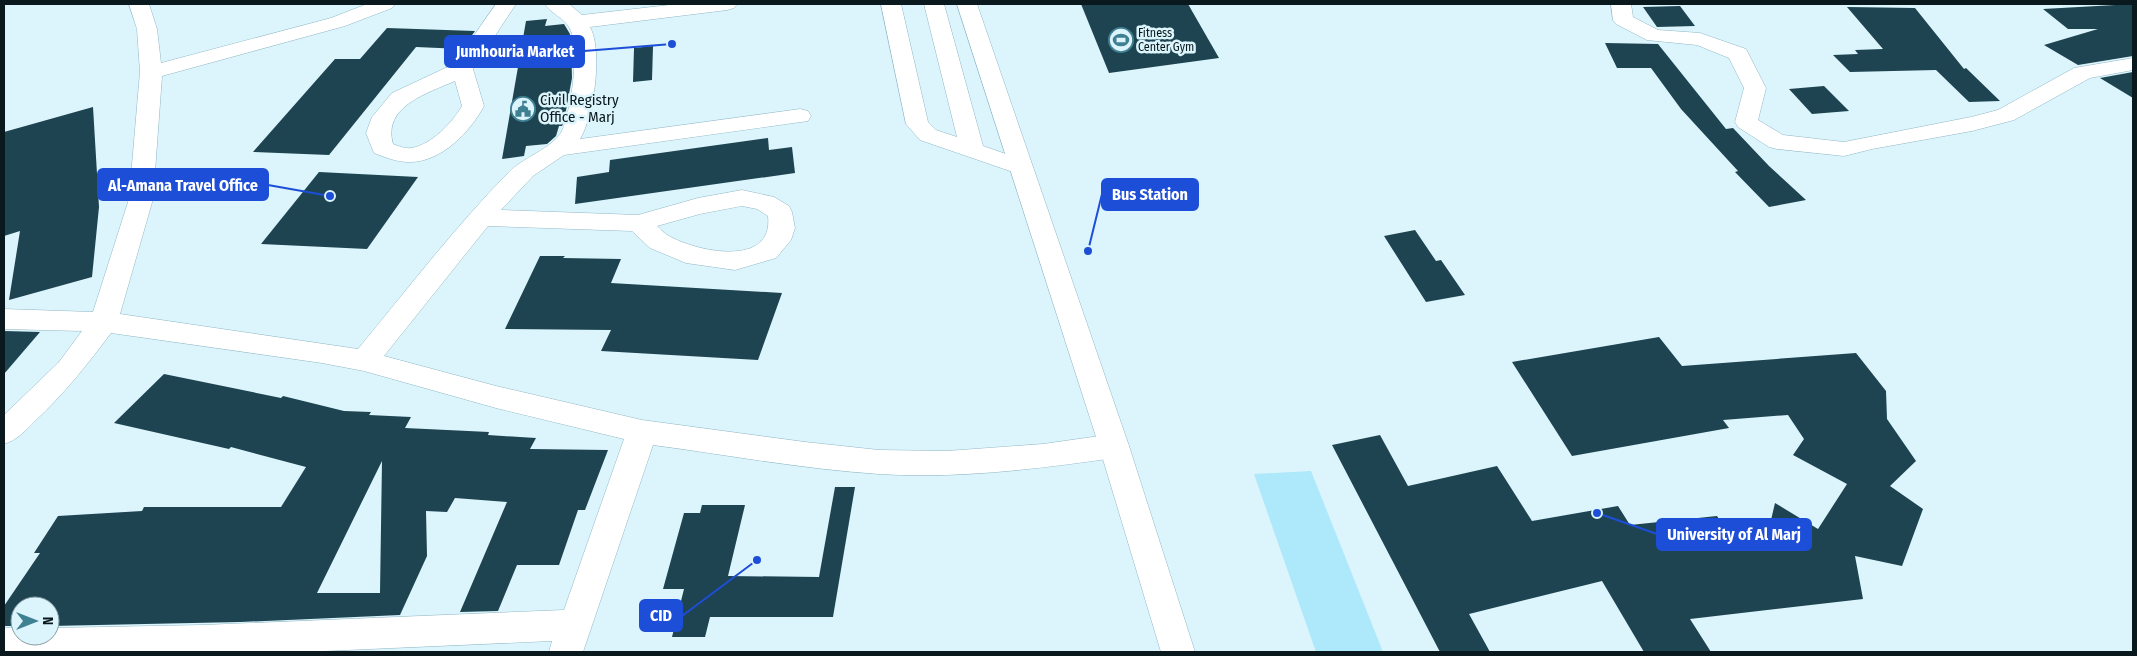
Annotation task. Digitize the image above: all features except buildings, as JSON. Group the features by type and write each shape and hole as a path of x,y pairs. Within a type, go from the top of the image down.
{"street":[{"path":"7,427 40,399 69,369 104,322 141,200 151,72 147,30 140,4"},
{"path":"151,72 338,22 385,4"},
{"path":"462,69 506,4"},
{"path":"364,361 526,169 557,149 569,139 574,130 582,102 584,80 583,35 576,22 555,4"},
{"path":"576,22 728,4"},
{"path":"891,4 917,124 928,135 1021,167"},
{"path":"934,4 972,149"},
{"path":"967,4 1114,446 1178,652"},
{"path":"1621,4 1623,20 1654,36 1700,39 1738,54 1755,88 1746,122 1777,142 1844,149 1872,142 1972,124 2006,115 2082,73 2133,64"},
{"path":"557,149 800,116"},
{"path":"483,218 638,223 698,206 742,198 765,203 780,212 782,228 778,240 767,252 735,261 695,257 658,242 638,223"},
{"path":"4,319 104,322 322,353 364,361 496,398 642,432 805,454 878,462 948,463 1043,456 1114,446"},
{"path":"4,644 199,646 571,638 642,432"}],"shaded area":[{"path":"1311,471 1383,652 1316,652 1254,474"}],"place":[{"name":"Fitness Center Gym","path":"1121,40"},
{"name":"Jumhouria Market","path":"672,44"},
{"name":"Civil Registry Office - Marj","path":"523,109"},
{"name":"Al-Amana Travel Office","path":"330,196"},
{"name":"Bus Station","path":"1088,251"},
{"name":"University of Al Marj","path":"1597,513"},
{"name":"CID","path":"757,560"}]}
